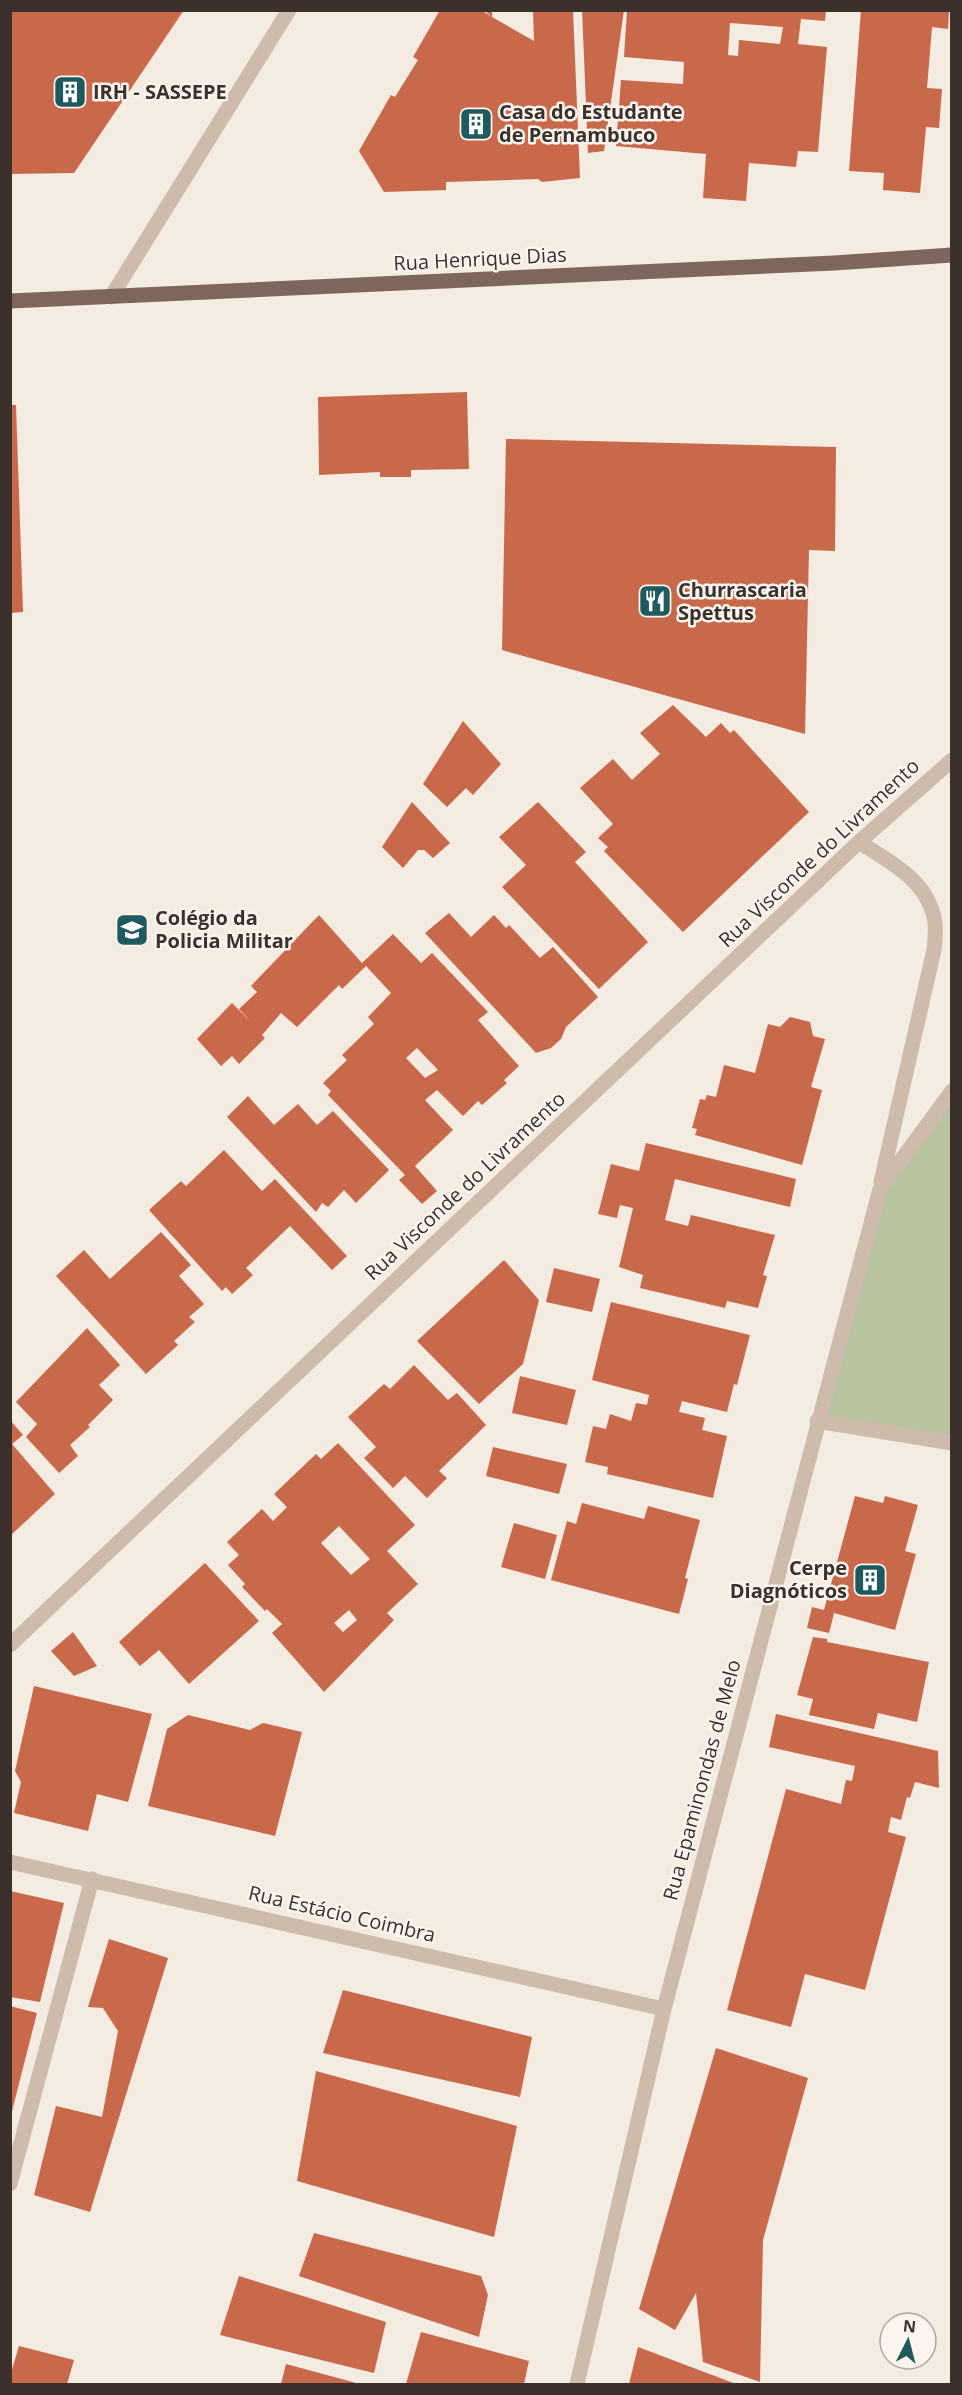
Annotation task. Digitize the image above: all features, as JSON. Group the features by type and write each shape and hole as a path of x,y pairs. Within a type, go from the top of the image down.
{"main road":[{"name":"Rua Henrique Dias","path":"10,301 822,264 951,255"}],"street":[{"path":"111,297 289,10"},
{"name":"Rua Visconde do Livramento","path":"10,1645 859,842 951,760"},
{"name":"Rua Epaminondas de Melo","path":"577,2385 664,2009 817,1421 880,1189 934,951 935,922 926,893 911,876 859,842"},
{"name":"Rua Epaminondas de Melo","path":"880,1189 951,1091"},
{"path":"817,1421 951,1443"},
{"name":"Rua Estácio Coimbra","path":"10,1862 664,2009"},
{"path":"10,2184 92,1879"}],"green space":[{"path":"951,1091 951,1443 817,1421 880,1189"}],"building":[{"name":"IRH - SASSEPE","path":"10,10 184,10 74,173 10,174"},
{"name":"Casa do Estudante de Pernambuco","path":"440,10 481,10 534,41 533,10 573,10 580,178 542,182 538,179 446,182 446,190 384,192 359,151 391,95 395,97 418,60 413,57"},
{"path":"484,10 492,10 492,17"},
{"path":"582,10 624,10 604,151 588,153"},
{"path":"627,10 826,10 825,21 801,19 798,44 827,47 818,152 798,151 796,167 749,163 746,201 703,198 706,154 616,146 621,80 683,84 684,62 624,57","holes":["730,23 783,27 780,44 739,40 738,56 728,55"]},
{"path":"861,10 949,10 948,29 932,27 927,88 942,89 939,128 926,127 920,193 883,190 884,173 849,171"},
{"path":"467,392 469,469 411,470 411,477 380,477 380,472 319,475 318,397"},
{"path":"10,405 16,405 23,612 10,613"},
{"name":"Churrascaria Spettus","path":"506,439 836,447 835,551 809,550 805,734 502,650"},
{"path":"673,705 706,737 721,723 730,733 734,730 809,812 683,932 604,851 608,847 598,838 613,824 580,788 613,759 632,780 660,754 640,733"},
{"path":"463,721 501,764 473,795 466,788 447,807 423,784"},
{"path":"412,802 450,843 433,858 424,850 418,850 403,868 382,847"},
{"path":"538,802 586,852 575,862 648,942 599,989 502,887 526,865 499,837"},
{"path":"449,913 471,937 494,915 506,928 509,925 540,958 553,947 598,997 566,1027 561,1039 551,1048 536,1053 425,933"},
{"path":"319,915 362,963 393,934 421,963 432,953 488,1012 478,1020 519,1066 504,1080 507,1083 482,1105 478,1101 463,1116 437,1090 425,1100 453,1130 415,1166 437,1191 422,1204 399,1180 405,1175 328,1095 331,1091 323,1083 347,1060 342,1055 374,1024 368,1017 391,993 366,966 342,989 339,985 297,1027 281,1013 262,1035 265,1038 239,1064 232,1056 221,1066 197,1039 232,1003 250,1021 239,1009 257,992 251,986","holes":["417,1048 438,1070 425,1078 406,1058"]},
{"path":"790,1017 810,1022 813,1036 825,1039 811,1087 822,1090 802,1165 695,1135 697,1129 692,1128 700,1099 705,1100 707,1095 716,1097 724,1065 755,1073 768,1024 780,1027"},
{"path":"248,1096 274,1125 298,1104 317,1125 333,1111 389,1170 356,1203 344,1190 328,1207 322,1203 316,1212 227,1117"},
{"path":"646,1143 796,1179 790,1207 675,1179 665,1220 688,1226 691,1215 775,1235 763,1275 767,1276 758,1308 727,1301 725,1308 640,1288 643,1275 619,1267 633,1208 620,1205 617,1218 598,1214 611,1164 639,1171"},
{"path":"224,1150 262,1191 275,1179 347,1256 332,1270 290,1226 246,1268 253,1275 232,1294 226,1287 222,1291 149,1210 181,1181 186,1186"},
{"path":"161,1232 191,1265 179,1276 204,1304 189,1317 195,1322 174,1341 178,1345 146,1374 56,1276 84,1250 110,1279"},
{"path":"504,1260 539,1300 523,1364 479,1404 417,1341"},
{"path":"554,1268 600,1279 592,1312 546,1302"},
{"path":"611,1302 750,1335 737,1385 734,1384 727,1412 682,1401 679,1412 705,1418 702,1430 727,1436 713,1498 607,1474 608,1467 585,1462 593,1426 606,1429 610,1414 631,1421 636,1403 647,1405 649,1395 592,1380"},
{"path":"87,1328 120,1365 99,1385 113,1400 88,1425 90,1427 70,1445 78,1456 59,1473 26,1437 37,1424 16,1402"},
{"path":"414,1365 448,1400 457,1393 486,1425 439,1471 447,1478 427,1498 405,1476 393,1488 364,1458 376,1447 348,1417 384,1384 390,1389"},
{"path":"520,1376 576,1390 567,1425 512,1413"},
{"path":"10,1420 23,1435 12,1444 55,1494 10,1536"},
{"path":"338,1443 415,1525 387,1551 418,1584 387,1613 394,1620 324,1692 272,1633 282,1624 267,1609 265,1611 242,1587 245,1584 228,1565 239,1555 227,1542 262,1509 273,1521 287,1507 274,1494 316,1454 321,1459","holes":["339,1526 370,1559 351,1575 321,1543","349,1610 357,1620 343,1632 334,1623"]},
{"path":"493,1447 567,1464 559,1494 486,1476"},
{"name":"Cerpe Diagnóticos","path":"855,1496 883,1503 885,1496 918,1505 905,1551 916,1554 895,1630 834,1613 829,1633 807,1628 812,1607 824,1610"},
{"path":"582,1503 644,1519 648,1506 700,1520 685,1578 688,1579 679,1614 551,1580 567,1521 576,1524"},
{"path":"514,1523 557,1535 545,1579 501,1567"},
{"path":"205,1563 259,1621 189,1684 159,1650 140,1666 119,1642"},
{"path":"73,1632 97,1666 74,1676 51,1651"},
{"path":"813,1637 827,1639 827,1642 929,1662 917,1722 878,1713 874,1729 809,1715 813,1699 797,1695"},
{"path":"34,1686 152,1714 128,1802 97,1794 88,1831 14,1813 21,1782 15,1771"},
{"path":"776,1714 938,1751 939,1788 915,1782 910,1798 907,1797 901,1820 891,1817 888,1832 906,1837 865,1990 805,1974 791,2027 727,2010 786,1789 841,1804 846,1780 852,1781 855,1766 769,1747"},
{"path":"188,1715 250,1730 263,1723 302,1732 275,1836 148,1806 167,1729"},
{"path":"10,1891 64,1903 40,2002 10,1997"},
{"path":"109,1939 168,1958 90,2212 34,2195 56,2106 102,2117 118,2031 103,2008 88,2007"},
{"path":"343,1990 532,2037 520,2097 323,2053"},
{"path":"10,2006 37,2013 11,2115 10,2115"},
{"path":"716,2048 808,2078 763,2240 760,2382 703,2362 696,2293 675,2330 639,2309"},
{"path":"316,2071 517,2126 494,2237 297,2181"},
{"path":"314,2233 481,2276 488,2295 479,2337 299,2276"},
{"path":"239,2276 386,2322 374,2373 220,2335"},
{"path":"421,2332 529,2361 524,2384 406,2384"},
{"path":"19,2346 74,2360 67,2384 10,2384 10,2376"},
{"path":"638,2347 736,2384 629,2384"},
{"path":"286,2364 360,2384 281,2384"}],"place":[{"name":"IRH - SASSEPE","path":"70,92"},
{"name":"Casa do Estudante de Pernambuco","path":"476,124"},
{"name":"Churrascaria Spettus","path":"655,601"},
{"name":"Colégio da Policia Militar","path":"132,930"},
{"name":"Cerpe Diagnóticos","path":"870,1580"}]}
